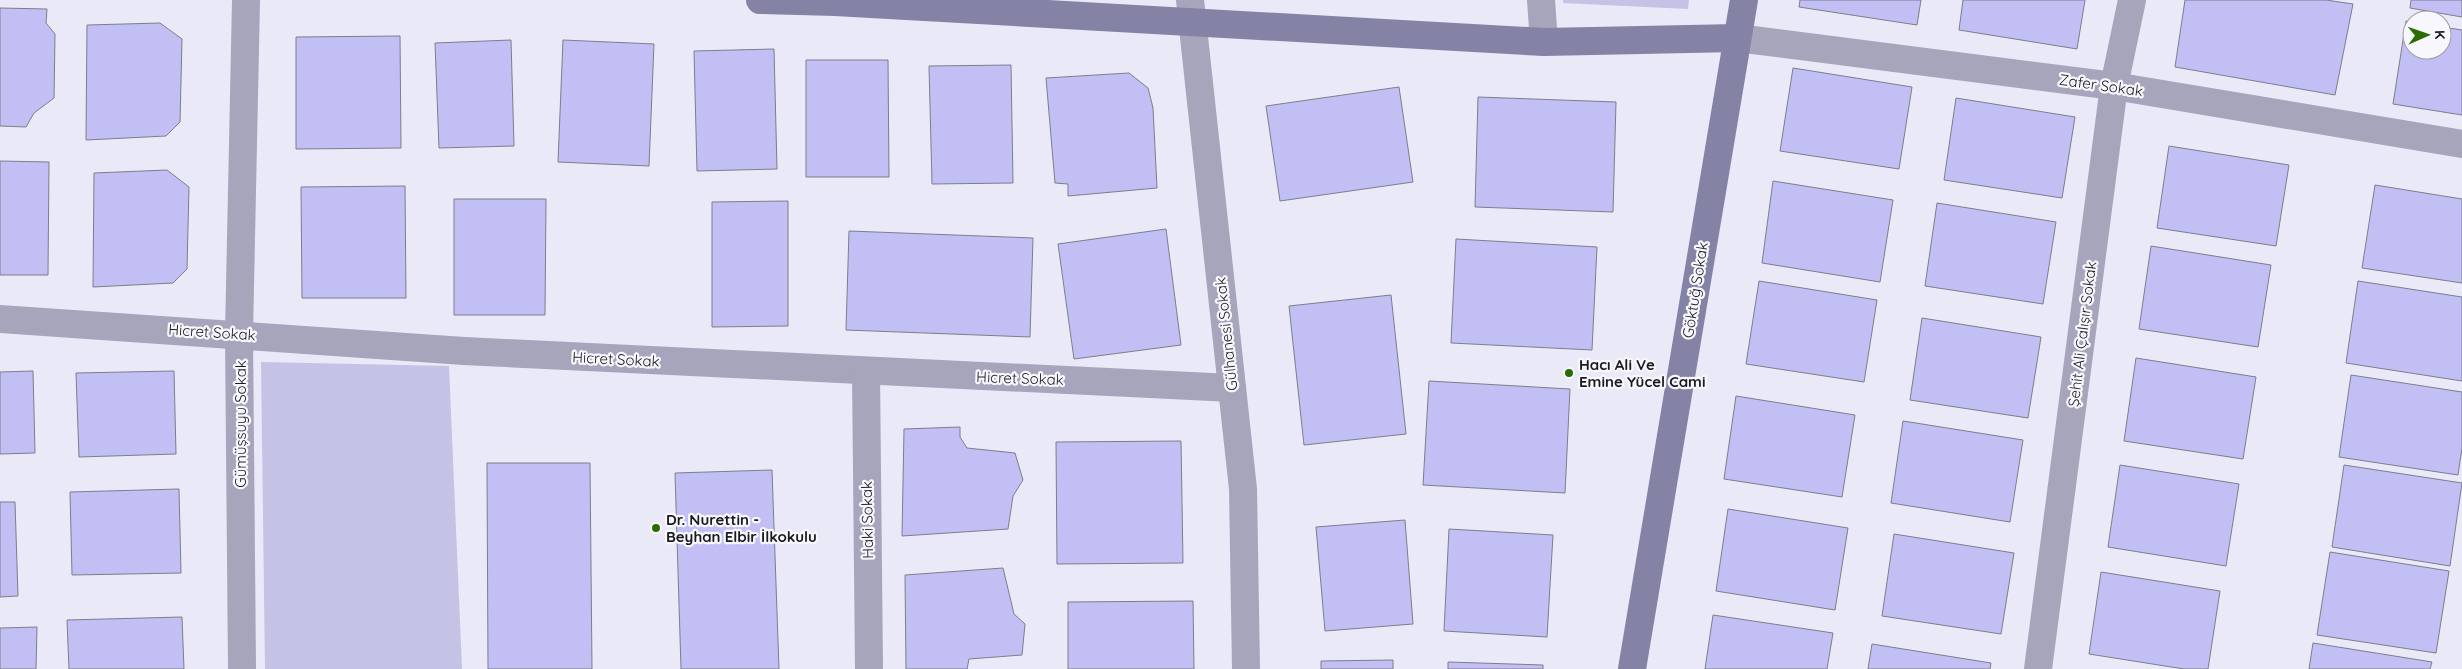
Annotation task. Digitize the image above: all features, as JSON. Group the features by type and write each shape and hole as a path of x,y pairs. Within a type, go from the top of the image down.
{"street":[{"name":"Gümüşsuyu Sokak","path":"242,669 239,334 246,0"},
{"path":"760,0 1191,11 1544,42 1737,38"},
{"path":"1542,0 1544,42"},
{"name":"Göktuğ Sokak","path":"1632,669 1744,0"},
{"name":"Şehit Ali Çalışır Sokak","path":"2038,669 2114,86 2132,0"},
{"name":"Gülhanesi Sokak","path":"1191,11 1243,488 1246,669"},
{"name":"Zafer Sokak","path":"1737,38 2114,86 2462,144"},
{"name":"Hicret Sokak","path":"0,319 464,351 866,372 1232,388"},
{"name":"Haki Sokak","path":"866,372 869,669"}],"shaded area":[{"path":"1563,0 1689,0 1688,9 1563,3"},
{"path":"261,362 449,366 462,669 265,669"}],"building":[{"path":"1800,0 1921,0 1917,25 1799,7"},
{"path":"1963,0 2085,0 2077,49 1959,30"},
{"path":"2185,0 2326,0 2353,4 2335,95 2175,67"},
{"path":"2411,0 2462,0 2462,17 2452,15 2452,10 2410,8"},
{"path":"0,8 47,9 46,23 55,34 54,98 34,113 26,127 0,126"},
{"path":"160,23 182,39 180,122 166,136 86,140 87,25"},
{"path":"2452,28 2462,30 2462,115 2393,104 2402,47 2402,60 2452,60"},
{"path":"400,36 401,148 296,149 296,37"},
{"path":"511,40 514,146 439,148 435,43"},
{"path":"563,40 654,44 649,166 558,162"},
{"path":"774,49 777,169 697,171 694,51"},
{"path":"806,60 888,60 889,177 806,177"},
{"path":"1011,65 1013,183 932,184 929,66"},
{"path":"1793,68 1912,87 1899,169 1780,151"},
{"path":"1129,73 1148,88 1153,108 1157,188 1068,196 1068,184 1055,183 1046,78"},
{"path":"1399,87 1413,182 1280,201 1266,106"},
{"path":"1478,97 1616,102 1613,212 1475,207"},
{"path":"1956,98 2075,117 2062,198 1944,180"},
{"path":"2169,146 2289,165 2276,246 2157,228"},
{"path":"0,161 49,162 48,275 0,275"},
{"path":"167,170 189,187 187,269 173,283 93,287 94,173"},
{"path":"1773,181 1893,200 1880,282 1762,263"},
{"path":"2375,185 2462,199 2462,283 2362,268"},
{"path":"405,186 406,298 302,298 301,187"},
{"path":"454,199 546,199 545,315 454,315"},
{"path":"788,201 788,326 712,327 712,202"},
{"path":"1937,203 2056,222 2043,304 1925,286"},
{"path":"1166,229 1181,345 1074,359 1058,244"},
{"path":"849,231 1033,238 1030,337 846,330"},
{"path":"1456,239 1597,247 1592,350 1451,343"},
{"path":"2151,246 2271,265 2258,347 2139,329"},
{"path":"1759,281 1877,300 1864,382 1746,364"},
{"path":"2358,281 2462,297 2462,381 2346,363"},
{"path":"1391,295 1406,434 1304,445 1289,306"},
{"path":"1922,318 2041,337 2028,418 1910,400"},
{"path":"2136,358 2256,377 2243,459 2124,441"},
{"path":"33,371 35,453 0,454 0,372"},
{"path":"174,371 176,454 79,457 76,373"},
{"path":"2351,375 2462,392 2462,448 2458,475 2339,457"},
{"path":"1429,381 1570,389 1565,493 1423,485"},
{"path":"1736,396 1855,415 1842,497 1724,479"},
{"path":"1903,421 2023,440 2010,522 1891,503"},
{"path":"960,427 960,437 967,448 1015,453 1023,480 1013,496 1008,529 902,536 904,429"},
{"path":"1181,441 1183,563 1057,564 1056,442"},
{"path":"487,463 590,463 592,669 488,669"},
{"path":"2120,465 2239,484 2226,566 2108,547"},
{"path":"2344,465 2462,483 2450,566 2332,547"},
{"path":"772,470 779,669 681,669 675,473"},
{"path":"179,489 181,573 72,575 70,492"},
{"path":"0,502 15,502 18,596 0,597"},
{"path":"1728,509 1848,528 1835,610 1716,591"},
{"path":"1405,520 1413,624 1325,631 1316,527"},
{"path":"1449,529 1553,535 1547,637 1444,631"},
{"path":"1894,534 2014,553 2001,634 1882,616"},
{"path":"2330,552 2449,571 2436,653 2317,635"},
{"path":"1003,568 1014,614 1025,624 1022,655 969,659 967,669 906,669 905,575"},
{"path":"2101,572 2220,591 2208,669 2184,669 2089,654"},
{"path":"1193,601 1194,669 1068,669 1068,602"},
{"path":"1713,615 1833,633 1827,669 1705,669"},
{"path":"182,617 184,669 69,669 67,620"},
{"path":"37,627 36,669 0,669 0,628"},
{"path":"2313,643 2432,662 2430,669 2309,669"},
{"path":"1872,644 1991,663 1990,669 1868,669"},
{"path":"1393,660 1393,669 1321,669 1321,661"},
{"path":"1448,662 1543,665 1543,669 1448,669"}],"place":[{"name":"Hacı Ali Ve Emine Yücel Cami","path":"1569,373"},
{"name":"Dr. Nurettin - Beyhan Elbir İlkokulu","path":"656,528"}]}
